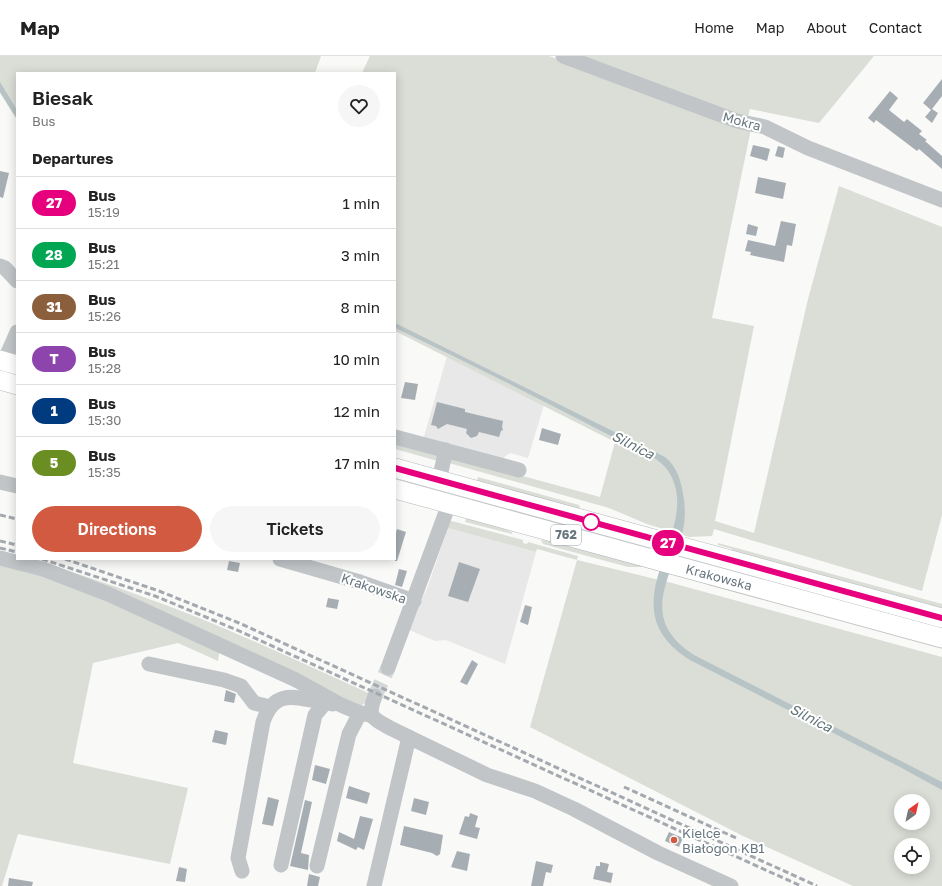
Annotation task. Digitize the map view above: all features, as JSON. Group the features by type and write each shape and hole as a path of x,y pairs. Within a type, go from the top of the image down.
{"main road":[{"path":"0,380 16,385"},
{"name":"Krakowska","path":"396,468 942,618"},
{"name":"Krakowska","path":"396,489 942,638"}],"street":[{"name":"Mokra","path":"563,56 737,121 766,127 808,148 942,200"},
{"path":"0,266 5,268 16,280"},
{"path":"5,365 16,335"},
{"path":"396,437 519,470"},
{"path":"439,480 446,450"},
{"path":"0,482 16,486"},
{"name":"Krakowska","path":"283,560 360,582 414,601 449,504"},
{"path":"0,558 50,571 108,594 290,677 341,705 366,714 487,775 535,791 574,809 658,853 730,886"},
{"path":"388,668 414,601"},
{"path":"149,664 224,680 241,686 254,703 270,707"},
{"path":"317,866 349,734 371,707 375,696"},
{"path":"242,871 238,858 263,722 270,707 274,702 288,697 325,704 341,705"},
{"path":"281,865 315,715 325,704"},
{"path":"374,886 409,737"}],"shaded area":[{"path":"0,56 321,56 315,72 16,72 16,118 0,93"},
{"path":"370,56 549,56 751,129 712,318 754,326 715,521 754,533 808,299 839,186 942,227 942,515 922,591 714,529 712,536 689,537 647,524 609,508 449,463 452,459 457,458 600,497 615,442 396,332 396,72 362,72"},
{"path":"580,56 874,56 819,123 750,109 747,121"},
{"path":"447,356 544,405 528,458 510,453 499,461 423,440"},
{"path":"396,440 437,455 438,461 396,449"},
{"path":"478,477 579,505 580,508 563,507 476,483"},
{"path":"473,496 658,547 656,553 471,503"},
{"path":"467,515 512,532 512,534 465,522"},
{"path":"448,520 523,540 523,543 527,544 528,542 578,556 577,560 537,549 536,552 447,527"},
{"path":"448,528 536,552 505,664 446,640 435,641 407,629 428,586"},
{"path":"541,540 560,542 651,567 628,567 543,544"},
{"path":"718,543 942,604 942,611 734,555 732,549 718,545"},
{"path":"0,560 39,570 220,647 218,661 178,643 93,663 73,763 188,788 170,864 18,834 2,886 0,886"},
{"path":"577,560 672,583 942,657 942,886 853,886 743,836 530,727"},
{"path":"43,563 115,586 198,618 258,643 375,696 358,708"},
{"path":"713,582 942,644 942,649 708,585"}],"water":[{"path":"0,82 16,108 16,117 0,92"},
{"name":"Silnica","path":"396,323 665,457 674,467 678,475 682,488 684,504 685,520 683,530 663,597 663,612 667,627 677,641 694,655 942,782 942,790 690,660 665,638 655,615 655,590 676,515 676,491 666,468 655,458 639,449 396,328"}],"building":[{"path":"942,79 942,96 932,109 938,113 932,123 925,117 931,110 923,103"},
{"path":"890,91 898,98 889,110 904,122 907,119 922,131 919,134 942,156 942,169 919,149 917,151 876,120 874,123 868,118"},
{"path":"753,145 770,149 767,161 750,156"},
{"path":"778,146 785,148 783,158 775,156"},
{"path":"0,171 9,173 3,198 0,197"},
{"path":"758,177 786,183 783,199 755,193"},
{"path":"781,221 796,224 792,246 787,245 784,262 750,255 751,252 745,251 748,240 775,246"},
{"path":"748,224 758,227 756,236 746,234"},
{"path":"405,382 418,384 415,400 401,398"},
{"path":"437,402 465,409 465,412 503,421 503,430 501,431 499,437 479,432 477,436 471,438 466,433 467,429 447,424 438,429 436,426 431,425"},
{"path":"542,428 561,434 558,445 539,440"},
{"path":"397,529 406,532 397,561 395,561 396,560"},
{"path":"229,561 240,563 238,572 227,570"},
{"path":"459,562 480,569 468,602 448,596"},
{"path":"399,569 407,571 402,587 395,585"},
{"path":"328,598 339,600 337,609 326,607"},
{"path":"525,605 532,607 528,625 520,622"},
{"path":"472,660 478,664 467,685 460,682"},
{"path":"226,690 236,694 234,703 224,701"},
{"path":"215,730 228,733 226,745 212,742"},
{"path":"315,765 330,769 326,784 312,780"},
{"path":"349,786 370,793 367,804 346,798"},
{"path":"268,797 279,800 273,826 262,824"},
{"path":"414,798 429,802 426,815 411,811"},
{"path":"305,800 312,802 301,853 309,855 308,870 290,866"},
{"path":"470,813 478,816 475,827 480,828 477,839 459,834 465,816 469,817"},
{"path":"360,816 373,819 364,850 358,847 356,850 337,841 339,832 354,839"},
{"path":"404,826 443,835 440,854 437,856 432,853 400,845"},
{"name":"Kielce Białogon KB1","path":"669,832 683,838 679,847 665,841"},
{"path":"457,851 470,854 467,871 451,867"},
{"path":"536,861 553,865 551,873 546,872 543,886 531,886"},
{"path":"600,862 609,864 607,872 613,873 611,883 593,879 596,866 600,866"},
{"path":"179,867 187,869 185,882 176,881"},
{"path":"309,874 320,877 318,886 307,886"},
{"path":"9,878 33,882 32,886 8,886"}],"tunnel":[{"path":"375,696 388,668"}],"railway":[{"path":"0,515 16,519"},
{"path":"0,541 16,545"},
{"path":"0,548 16,552"},
{"path":"45,560 155,596 237,630 801,886"},
{"path":"68,560 159,591 239,623 817,886"},
{"path":"624,787 736,838"}],"bus line":[{"name":"27","path":"396,468 942,618"}],"place":[{"name":"Kielce Białogon KB1","path":"674,840"}]}
